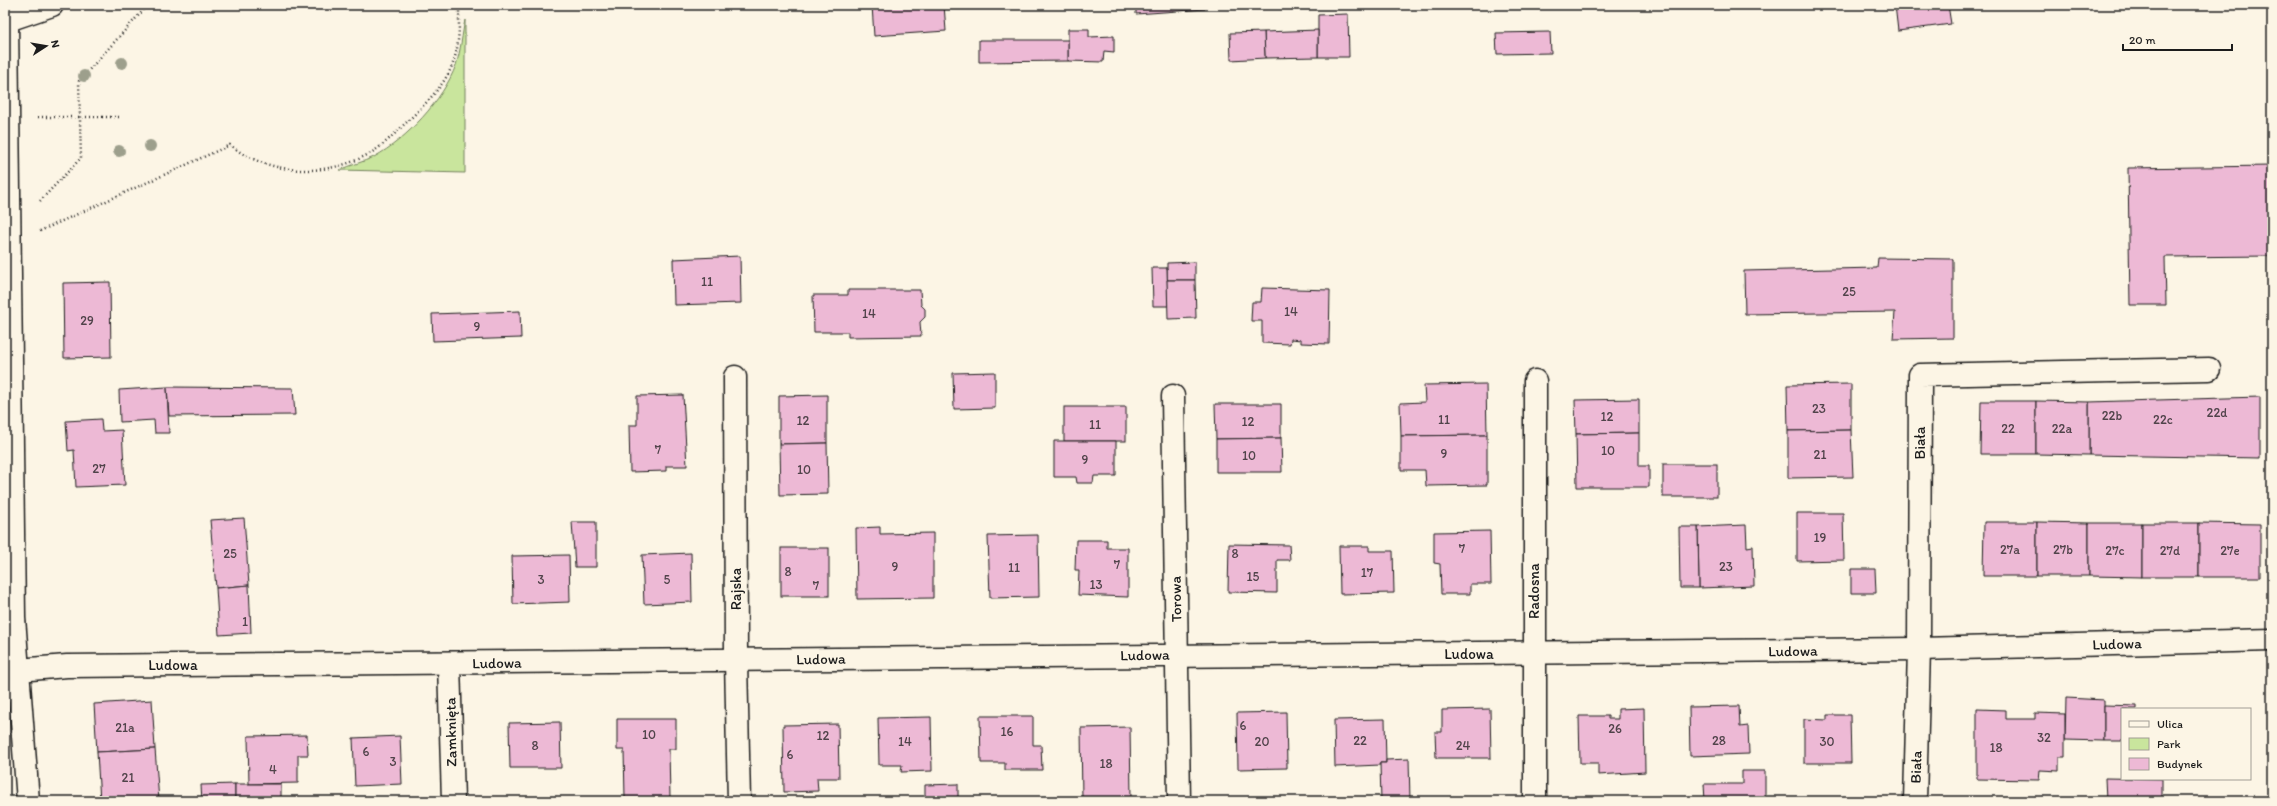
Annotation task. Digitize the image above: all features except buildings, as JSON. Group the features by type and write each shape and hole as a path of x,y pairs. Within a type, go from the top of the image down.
{"street":[{"path":"28,801 18,670 10,619 10,117 6,21 52,5"},
{"name":"Biała","path":"1915,801 1919,650 1920,374 2209,369"},
{"name":"Rajska","path":"735,377 736,660 739,801"},
{"name":"Radosna","path":"1535,381 1535,801"},
{"name":"Torowa","path":"1173,396 1180,801"},
{"name":"Ludowa","path":"18,670 67,666 1177,655 1534,654 1919,650 2272,640"},
{"name":"Zamknięta","path":"450,663 453,801"}],"path":[{"path":"79,117 79,81 148,5"},
{"path":"35,234 230,145 250,158 266,164 292,170 321,168 365,156 405,124 442,84 455,58 458,43 459,5"},
{"path":"10,117 119,117"}],"green space":[{"path":"465,20 465,173 340,170 374,157 399,140 433,105 442,92 456,65"}]}
